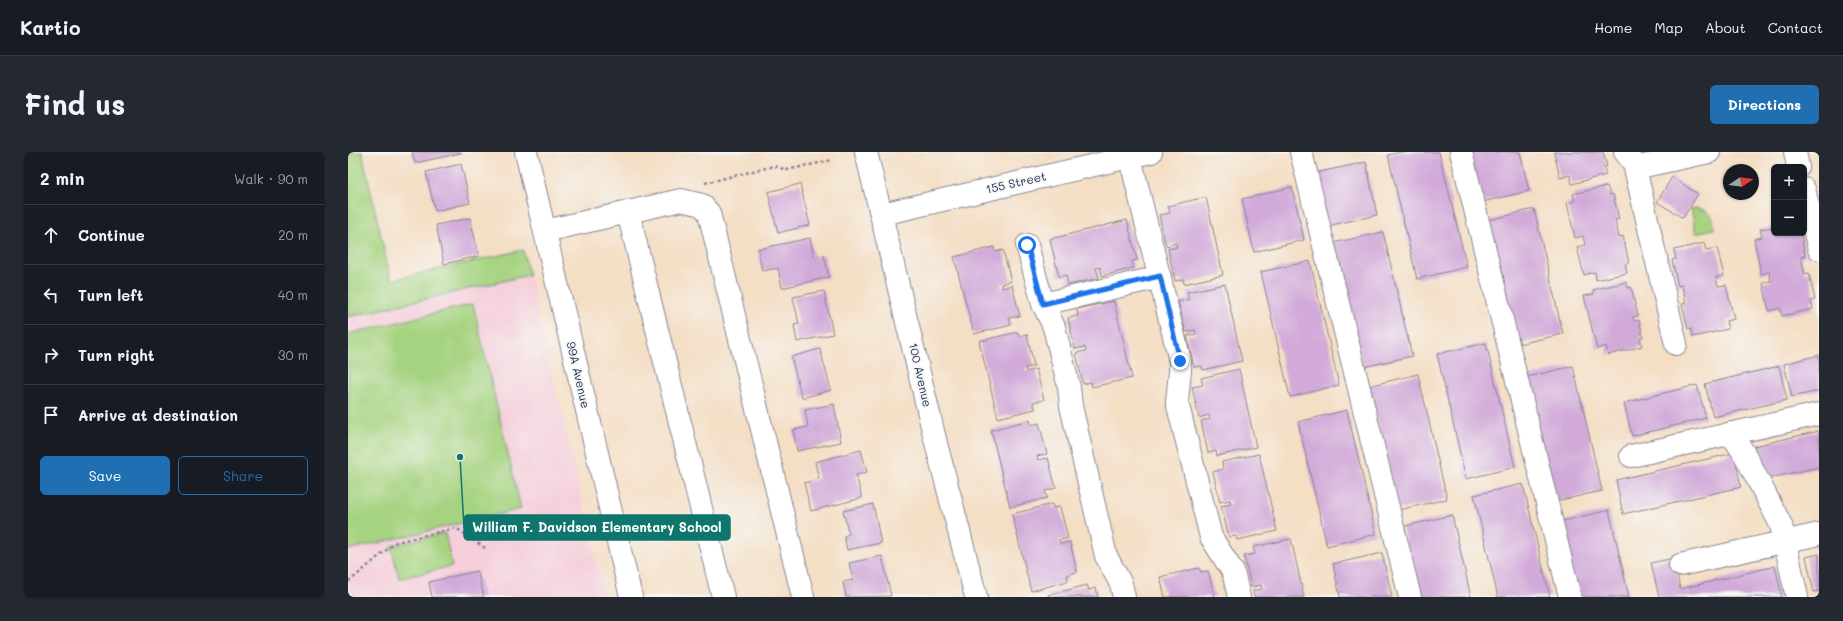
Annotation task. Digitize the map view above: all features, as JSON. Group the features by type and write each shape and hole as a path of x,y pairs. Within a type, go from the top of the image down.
{"street":[{"name":"99A Avenue","path":"526,152 630,597"},
{"name":"100 Avenue","path":"866,152 936,443 976,597"},
{"name":"155 Street","path":"882,214 1151,152"},
{"path":"1301,152 1410,597"},
{"path":"1461,152 1570,597"},
{"path":"1676,344 1630,160 1709,152"},
{"path":"1795,152 1797,164"},
{"path":"1130,157 1180,361 1177,402 1211,537 1234,572 1239,597"},
{"path":"545,231 681,200 702,205 708,213 803,597"},
{"path":"1807,200 1819,249"},
{"path":"628,212 723,597"},
{"path":"1027,245 1043,304 1054,327 1069,387 1070,406 1106,556 1121,584 1124,597"},
{"path":"1043,304 1160,276"},
{"path":"1632,456 1819,414"},
{"path":"1732,433 1746,455 1779,519 1786,542 1797,597"},
{"path":"1680,565 1819,534"}],"path":[{"path":"702,183 774,166 787,170 832,160"},
{"path":"348,581 352,580 396,542 456,528 485,548"}],"shaded area":[{"path":"529,275 605,597 348,597 348,317"}],"green space":[{"path":"348,152 362,152 391,280 523,250 529,275 348,317"},
{"path":"1697,208 1705,211 1712,217 1714,229 1696,233 1691,209"},
{"path":"473,304 521,509 348,550 348,334"},
{"path":"445,533 452,566 399,579 391,546"}],"building":[{"path":"412,152 461,152 461,153 415,163"},
{"path":"1400,152 1439,152 1467,267 1417,279 1388,155"},
{"path":"1467,152 1520,152 1529,191 1478,203"},
{"path":"1554,152 1603,152 1607,166 1604,167 1606,175 1572,184 1570,175 1560,178"},
{"path":"1366,162 1377,215 1327,226 1315,173"},
{"path":"461,164 470,203 435,211 426,172"},
{"path":"1672,177 1698,194 1683,218 1657,202"},
{"path":"800,184 810,225 778,233 768,192"},
{"path":"1607,186 1610,195 1613,194 1619,219 1615,220 1619,237 1623,236 1629,263 1625,264 1627,273 1596,280 1595,272 1584,275 1577,247 1585,245 1583,236 1575,238 1567,203 1575,201 1573,194"},
{"path":"1292,187 1304,240 1254,252 1242,199"},
{"path":"1206,197 1223,275 1184,284 1183,279 1175,281 1168,249 1177,247 1176,243 1166,246 1159,215 1170,213 1168,206"},
{"path":"1534,209 1563,334 1514,345 1485,221"},
{"path":"470,218 479,256 444,264 436,225"},
{"path":"1127,220 1137,260 1132,261 1134,268 1102,276 1100,267 1096,268 1099,278 1068,285 1066,275 1059,277 1050,239"},
{"path":"1771,227 1771,236 1802,236 1805,256 1801,257 1805,274 1809,273 1815,300 1811,301 1813,309 1782,316 1780,308 1769,311 1763,283 1771,281 1769,272 1761,274 1754,239 1762,237 1760,229"},
{"path":"1383,232 1412,356 1363,367 1333,243"},
{"path":"810,238 814,257 824,255 829,277 782,288 778,268 762,271 758,249"},
{"path":"1704,243 1706,250 1717,248 1724,276 1716,277 1718,286 1726,285 1734,319 1726,321 1728,329 1693,337 1691,328 1688,329 1682,304 1686,303 1682,285 1678,286 1672,260 1676,259 1674,250"},
{"path":"994,247 995,252 1003,250 1011,281 1001,284 1002,288 1012,285 1020,316 1009,318 1011,325 974,334 954,257"},
{"path":"1310,261 1339,385 1290,397 1261,272"},
{"path":"1626,282 1628,288 1631,287 1638,316 1633,317 1634,321 1639,320 1643,337 1640,338 1642,346 1608,355 1606,346 1597,349 1584,296 1594,294 1593,290"},
{"path":"1225,284 1242,361 1203,370 1202,366 1194,367 1187,336 1196,334 1195,330 1186,332 1178,302 1189,299 1187,292"},
{"path":"824,291 833,334 797,342 794,325 799,324 793,297"},
{"path":"1114,301 1132,378 1092,387 1091,382 1083,384 1076,353 1086,351 1085,347 1075,349 1068,318 1078,316 1077,309"},
{"path":"1018,332 1019,336 1027,334 1034,366 1025,368 1026,372 1036,369 1044,400 1033,402 1035,409 998,418 979,341"},
{"path":"1486,343 1515,467 1466,479 1437,354"},
{"path":"820,349 831,390 802,398 791,357"},
{"path":"1819,355 1819,391 1792,397 1784,364"},
{"path":"1573,366 1602,491 1552,502 1523,378"},
{"path":"1779,366 1787,400 1713,417 1705,384"},
{"path":"1239,369 1256,447 1217,456 1216,451 1208,453 1201,421 1210,419 1209,415 1199,418 1192,387 1203,385 1201,378"},
{"path":"1418,374 1447,499 1398,510 1369,386"},
{"path":"1697,385 1706,418 1632,436 1624,403"},
{"path":"834,404 841,442 797,451 793,430 808,427 805,410"},
{"path":"1347,410 1376,534 1327,546 1298,422"},
{"path":"1030,420 1031,425 1039,423 1047,454 1037,456 1038,460 1048,458 1056,488 1045,491 1047,498 1010,507 991,430"},
{"path":"1819,431 1819,467 1761,480 1754,446"},
{"path":"861,450 867,472 856,475 862,498 811,511 804,483 819,479 815,462"},
{"path":"1734,453 1741,487 1623,514 1616,480"},
{"path":"1259,454 1277,531 1237,540 1236,536 1229,537 1221,506 1231,504 1230,500 1220,502 1213,472 1223,469 1222,462"},
{"path":"1523,484 1550,597 1498,597 1474,495"},
{"path":"873,504 881,543 847,550 844,536 849,534 843,511"},
{"path":"1052,504 1053,508 1060,507 1068,538 1059,540 1060,544 1070,542 1077,572 1067,575 1068,581 1031,591 1012,514"},
{"path":"1609,510 1629,597 1577,597 1559,522"},
{"path":"1452,515 1471,597 1419,597 1402,527"},
{"path":"1291,539 1304,597 1254,597 1253,591 1262,589 1261,585 1251,587 1244,556 1255,554 1253,547"},
{"path":"1382,553 1392,597 1340,597 1333,564"},
{"path":"1819,554 1819,591 1814,592 1806,557"},
{"path":"882,556 891,596 846,597 843,582 853,580 849,563"},
{"path":"1674,558 1680,589 1775,566 1782,597 1659,597 1651,563"},
{"path":"1199,568 1201,572 1208,571 1215,597 1165,597 1160,577"},
{"path":"477,571 484,597 432,597 429,582"},
{"path":"1087,585 1089,590 1096,588 1098,597 1048,597 1048,595"}],"place":[{"name":"William F. Davidson Elementary School","path":"460,457"}],"route":[{"path":"1027,245 1043,304 1160,276 1180,361"}]}
